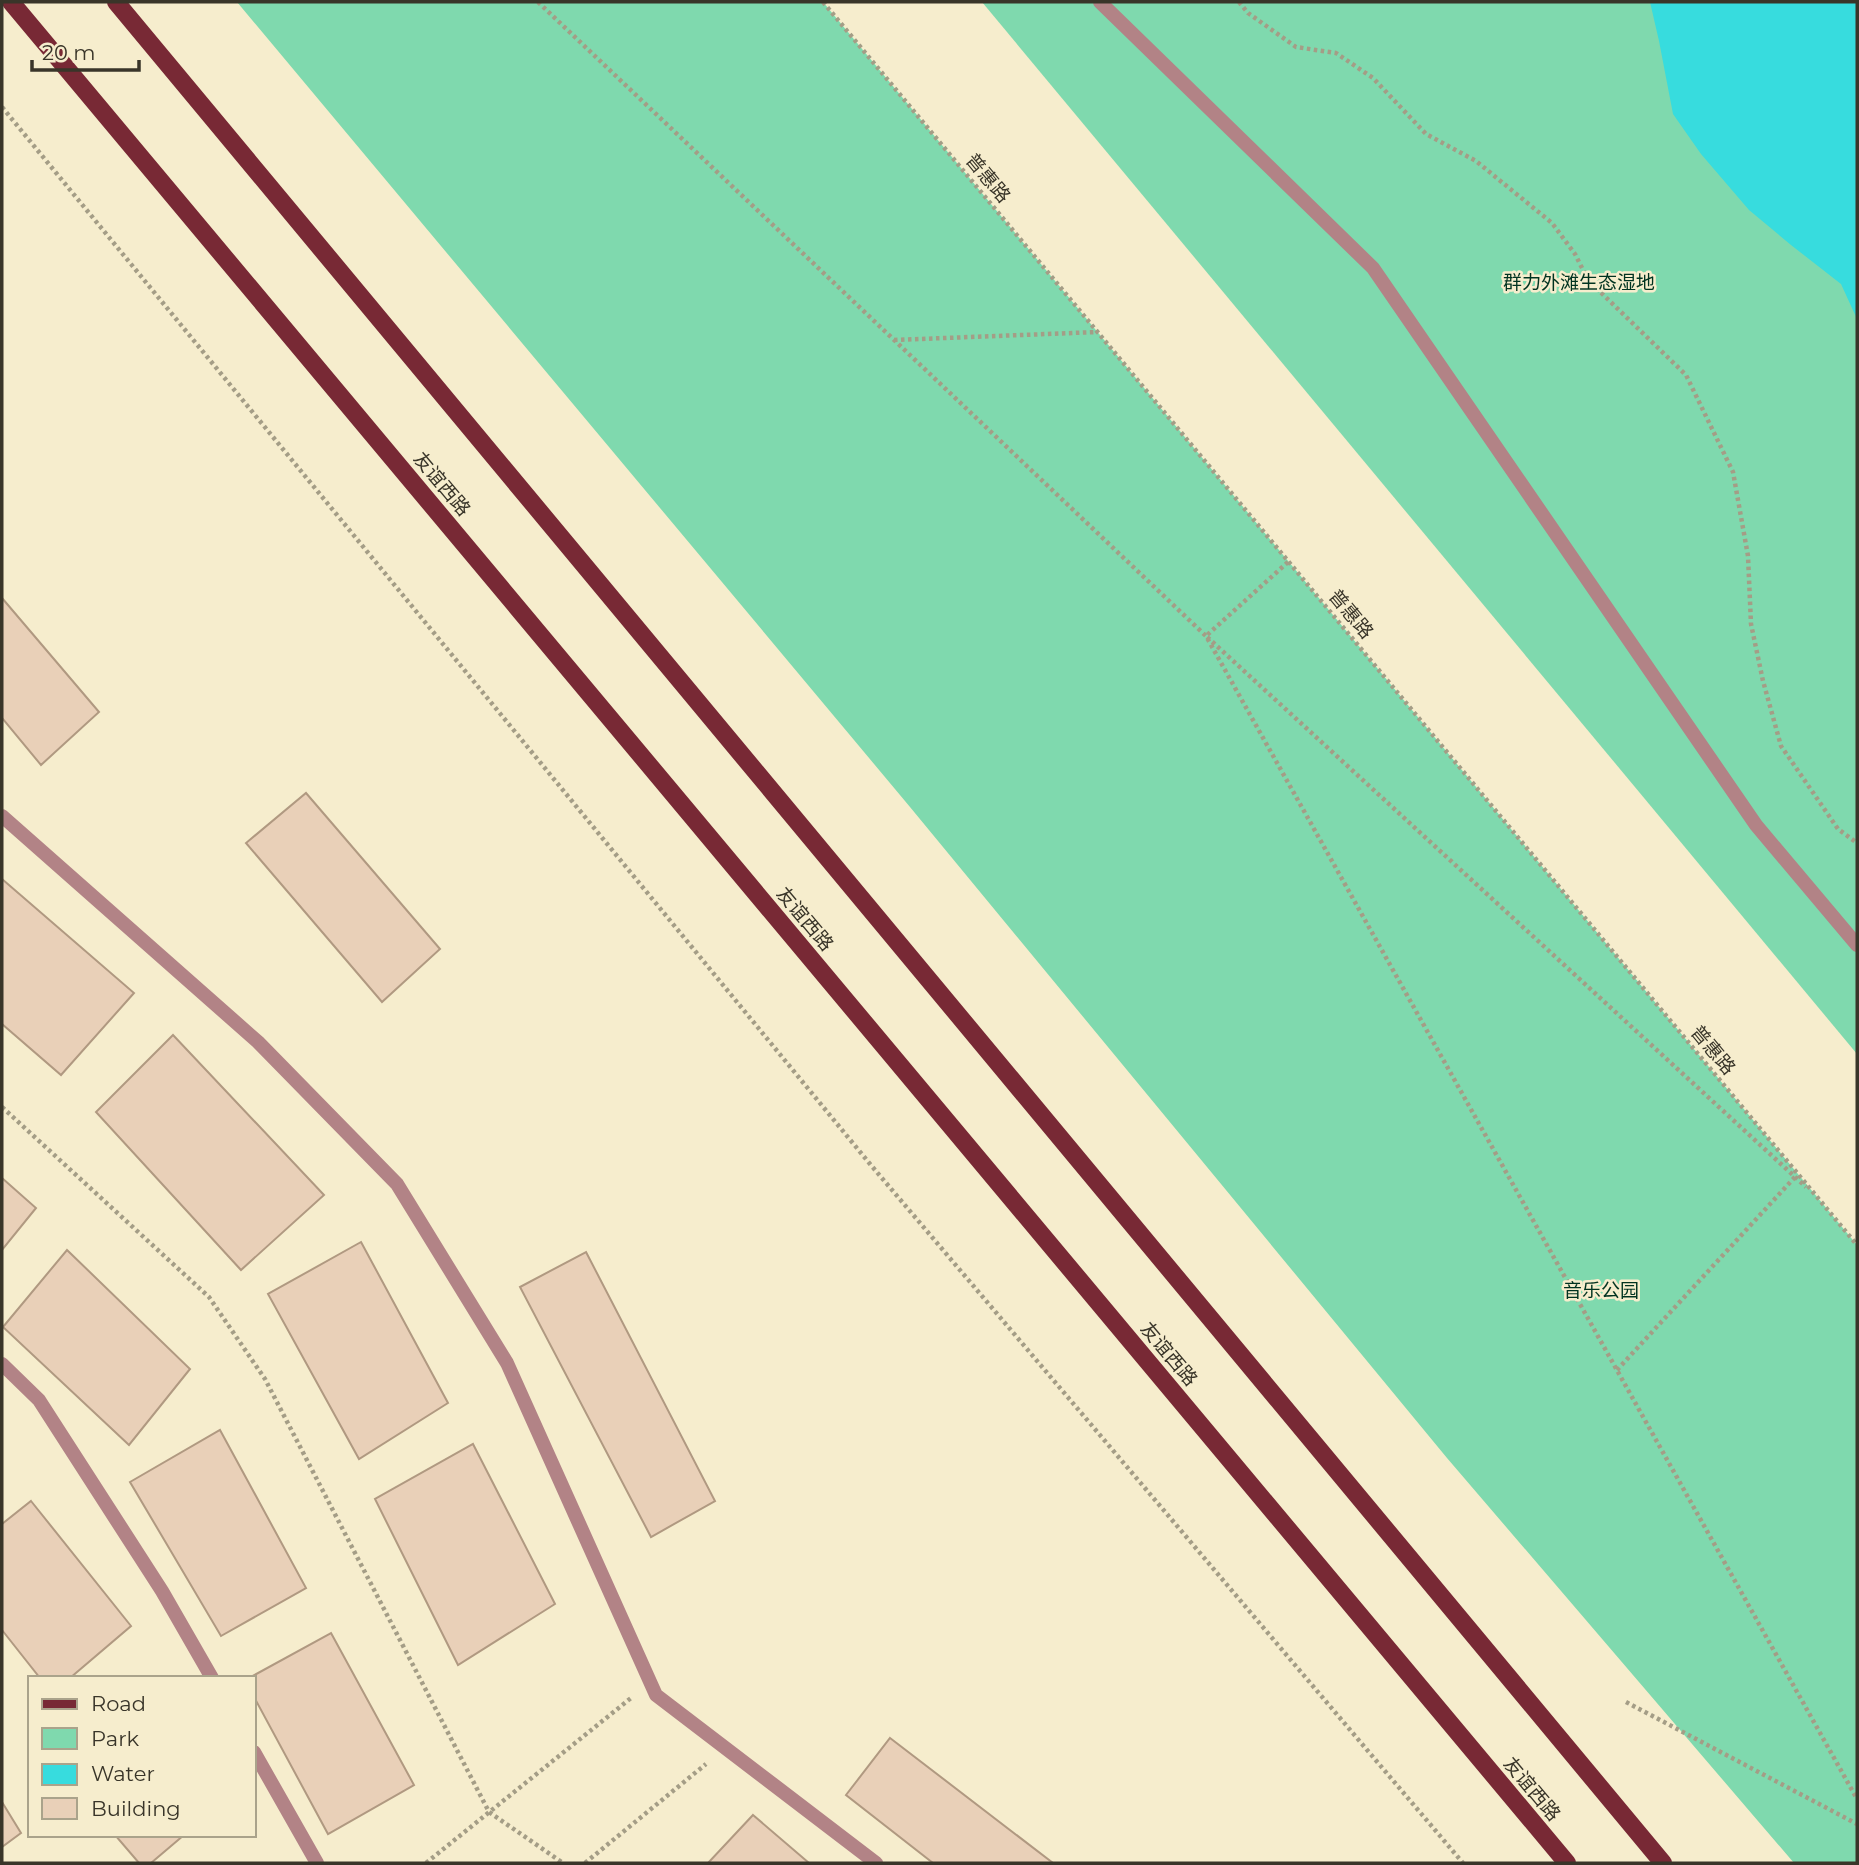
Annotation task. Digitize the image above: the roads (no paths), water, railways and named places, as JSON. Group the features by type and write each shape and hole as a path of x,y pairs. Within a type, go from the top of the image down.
{"main road":[{"name":"友谊西路","path":"11,2 1567,1863"},
{"path":"116,2 1663,1863"}],"street":[{"path":"1101,2 1373,268 1756,825 1857,945"},
{"path":"2,816 258,1042 397,1184 507,1363 656,1695 876,1863"},
{"path":"2,1364 39,1400 162,1591 211,1676"},
{"path":"256,1756 317,1863"}],"water":[{"path":"1650,2 1857,2 1857,319 1841,284 1749,210 1701,154 1673,114"}],"park label":[{"name":"群力外滩生态湿地","path":"1579,282"},
{"name":"音乐公园","path":"1601,1290"}]}
